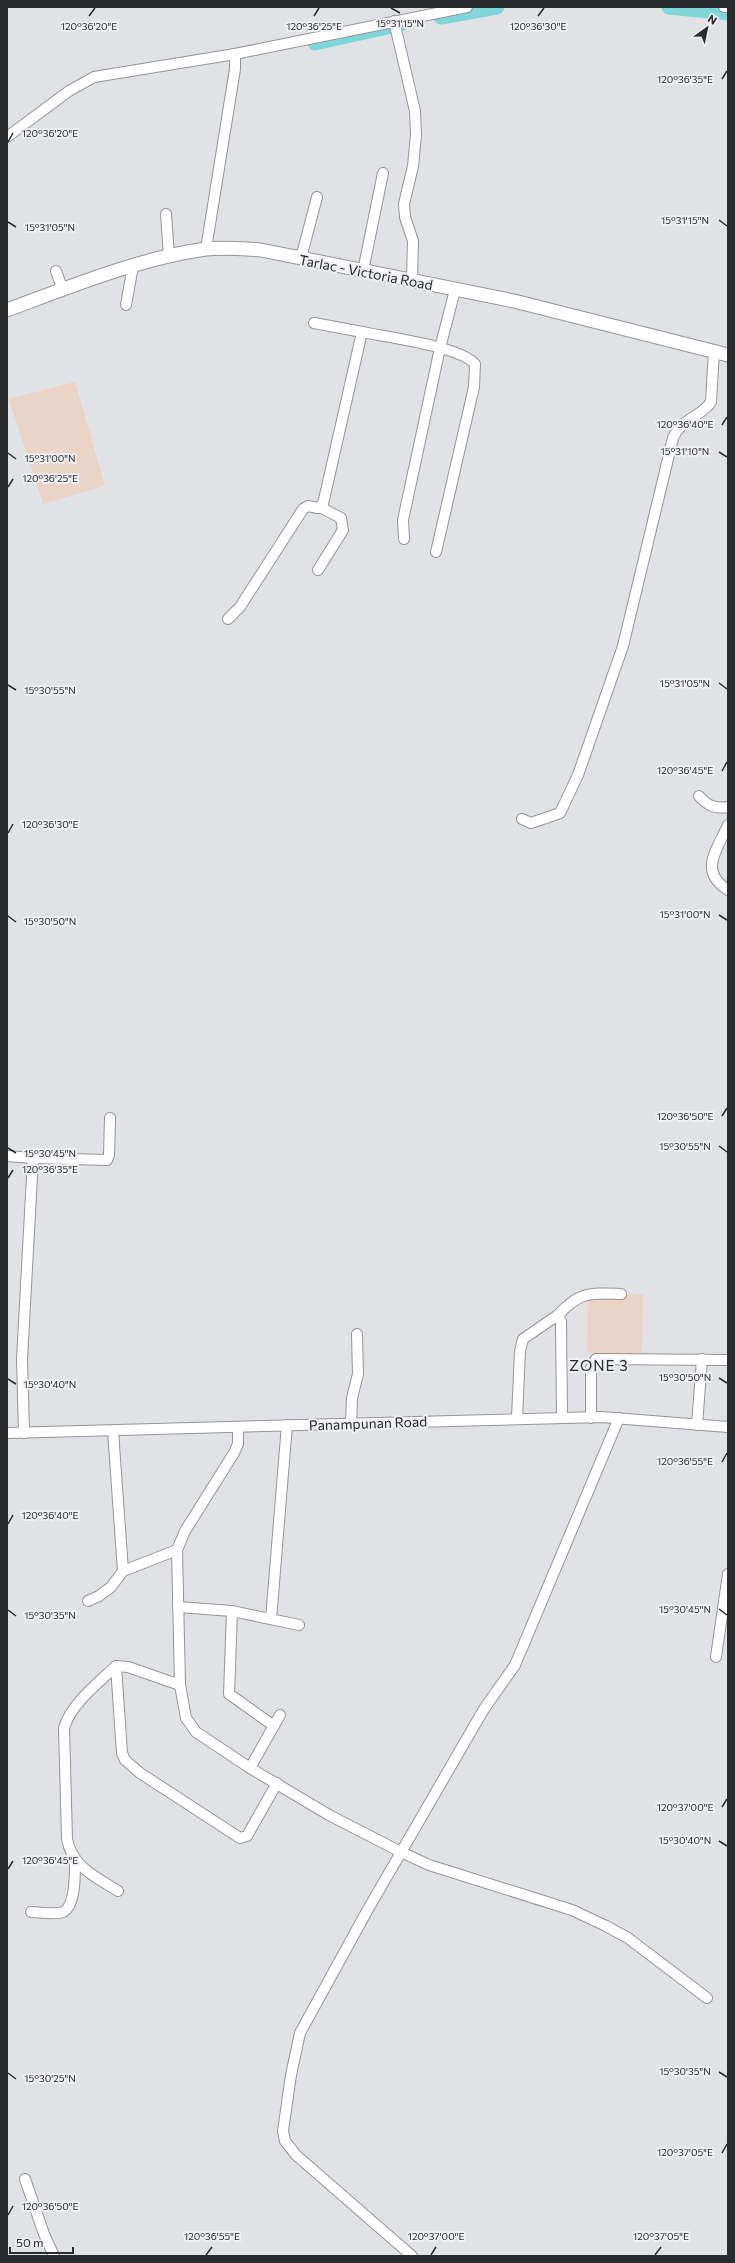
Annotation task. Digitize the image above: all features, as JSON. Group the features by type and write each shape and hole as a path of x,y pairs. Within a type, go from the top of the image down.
{"main road":[{"name":"Tarlac - Victoria Road","path":"7,310 132,266 168,256 206,249 261,250 514,301 714,350 728,355"}],"street":[{"path":"7,137 69,91 94,77 235,55 396,25 467,7"},
{"path":"396,25 415,111 416,135 413,166 404,204 405,217 413,241 412,280"},
{"path":"206,249 236,69 235,55"},
{"path":"363,271 384,173"},
{"path":"300,258 317,197"},
{"path":"166,214 168,256"},
{"path":"126,305 132,266"},
{"path":"56,271 62,290"},
{"path":"404,539 403,520 440,348 455,290"},
{"path":"314,323 440,348 471,359 476,370 436,552"},
{"path":"320,507 325,500 362,332"},
{"path":"522,819 531,823 560,812 578,776 623,646 676,429 711,402 714,350"},
{"path":"228,619 240,607 303,509 308,506 320,507 341,518 343,530 318,570"},
{"path":"699,796 711,807 718,809 728,807"},
{"path":"728,825 711,864 711,873 728,890"},
{"path":"7,1156 107,1160 109,1155 110,1118"},
{"path":"24,1433 22,1359 33,1158"},
{"path":"517,1418 520,1351 523,1339 588,1293 621,1294"},
{"path":"558,1315 562,1321 562,1418"},
{"path":"350,1424 352,1398 358,1374 357,1334"},
{"path":"591,1418 591,1368 596,1359 728,1360"},
{"path":"697,1425 702,1359"},
{"name":"Panampunan Road","path":"7,1434 517,1418 620,1418 728,1427"},
{"path":"412,2256 296,2155 285,2141 283,2131 291,2075 300,2033 363,1917 484,1709 515,1665 620,1418"},
{"path":"271,1618 287,1425"},
{"path":"238,1427 239,1435 234,1452 185,1531 177,1550 180,1685 188,1724 196,1732 250,1768 329,1814 401,1852 429,1865 590,1918 628,1938 706,1998"},
{"path":"113,1430 123,1571"},
{"path":"88,1601 99,1596 111,1587 123,1571 177,1550"},
{"path":"716,1657 728,1574"},
{"path":"178,1607 232,1611 299,1625"},
{"path":"232,1611 229,1694 274,1726"},
{"path":"116,1666 122,1752 125,1760 135,1769 240,1838 247,1836 277,1783"},
{"path":"116,1666 128,1667 180,1685"},
{"path":"116,1666 72,1711 64,1728 67,1839 69,1851 87,1872 118,1891"},
{"path":"250,1768 280,1715"},
{"path":"31,1912 62,1913 67,1909 73,1892 75,1859"},
{"path":"25,2179 44,2234 54,2256"}],"shaded area":[{"path":"75,382 105,486 43,504 9,399"},
{"path":"643,1294 642,1354 587,1353 588,1296"}],"waterway":[{"path":"441,17 497,7"},
{"path":"669,7 728,13"},
{"path":"315,43 401,24"}],"district":[{"name":"ZONE 3","path":"599,1365"}]}
